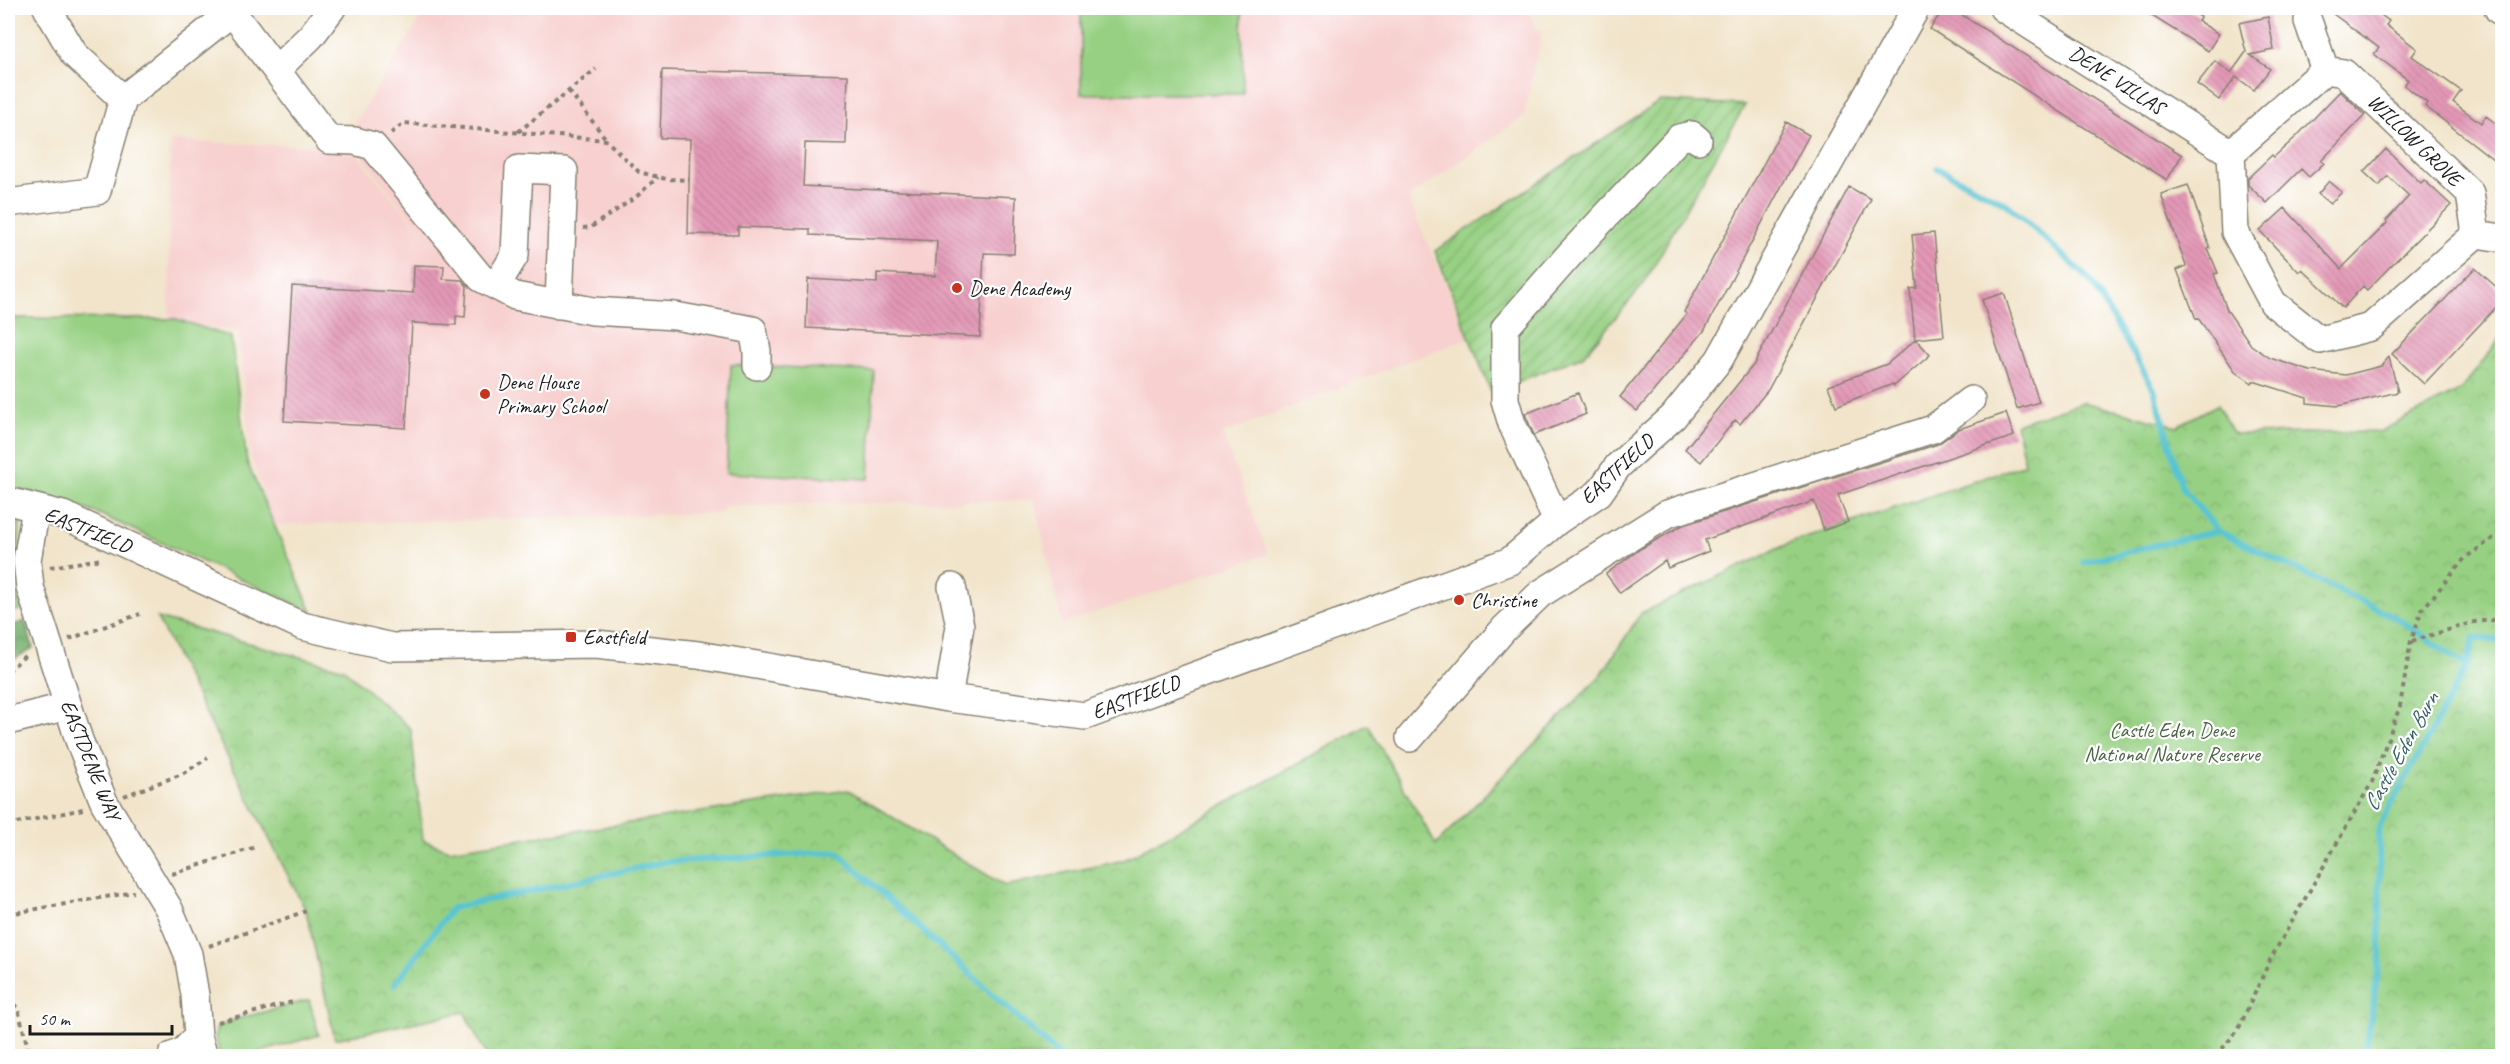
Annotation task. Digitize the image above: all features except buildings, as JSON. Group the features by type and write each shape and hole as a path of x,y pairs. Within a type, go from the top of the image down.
{"street":[{"path":"47,8 74,54 123,99"},
{"path":"276,70 311,36 332,8"},
{"name":"EASTFIELD","path":"8,501 63,515 302,626 392,647 596,644 698,655 948,698 1085,716 1510,561 1557,521 1599,492 1618,466 1673,417 1719,360 1916,8"},
{"name":"DENE VILLAS","path":"2003,8 2231,153"},
{"path":"8,203 97,191 123,99 230,10 329,140 356,141 374,146 481,278 515,296 593,311 675,316 753,330 757,351 756,366"},
{"path":"2308,21 2325,70 2231,153 2235,232 2273,303 2320,340 2372,327 2476,234 2502,238"},
{"name":"WILLOW GROVE","path":"2325,70 2344,73 2470,193 2476,234"},
{"path":"1557,521 1512,424 1505,400 1505,328 1679,138 1692,135 1698,140"},
{"path":"496,286 515,255 519,169 564,171 559,304"},
{"path":"1410,738 1504,629 1540,594 1667,514 1933,429 1971,400"},
{"name":"EASTDENE WAY","path":"36,509 27,560 30,587 79,740 104,802 169,909 188,954 200,1041"},
{"path":"1510,561 1540,594"},
{"path":"948,698 960,626 952,587"},
{"path":"8,721 68,706"},
{"path":"172,1056 200,1041"}],"path":[{"path":"518,133 596,69"},
{"path":"569,91 606,140 639,172 689,180"},
{"path":"374,146 404,123 606,140"},
{"path":"562,230 591,227 636,197 659,177"},
{"path":"2216,1056 2238,1030 2271,958 2372,782 2400,706 2411,641 2422,610 2465,558 2502,532"},
{"path":"28,570 144,553"},
{"path":"49,646 140,614"},
{"path":"2411,641 2474,622 2502,619"},
{"path":"8,914 153,884 256,847"},
{"path":"188,954 306,911"},
{"path":"8,997 18,1009 30,1056"},
{"path":"200,1041 222,1020 296,1000"}],"shaded area":[{"name":"Dene Academy","path":"427,8 1526,8 1541,34 1524,116 1408,198 1468,338 1222,434 1268,554 1062,624 1034,500 723,506 722,513 275,525 251,458 238,331 169,323 170,141 359,148 359,158 446,262 362,157 363,132 353,126"}],"green space":[{"path":"1081,8 1242,8 1243,94 1081,94"},
{"path":"1660,101 1745,105 1643,285 1583,356 1491,392 1435,251"},
{"path":"8,318 176,319 231,337 247,462 312,612 97,513 35,493 8,488"},
{"name":"Castle Eden Dene National Nature Reserve","path":"2502,336 2502,1056 487,1056 464,1012 335,1039 306,911 157,618 344,669 411,729 423,840 449,850 848,790 1005,886 1124,860 1368,725 1436,845 1601,675 1641,613 1788,544 2025,464 2016,424 2083,402 2177,426 2217,405 2234,434 2379,432 2461,390"},
{"path":"731,365 874,371 869,479 726,473"},
{"path":"8,509 20,520 18,570 13,579 21,610 8,612"},
{"path":"25,621 33,648 8,663 8,627"},
{"path":"309,1000 319,1035 247,1056 220,1056 215,1036 217,1027 233,1020"}],"waterway":[{"path":"1937,168 2007,204 2090,280 2154,389 2182,487 2218,531 2400,620 2467,666"},
{"path":"2083,562 2218,531"},
{"name":"Castle Eden Burn","path":"2365,1056 2380,958 2379,827 2467,666 2474,638 2502,641"},
{"path":"395,984 452,908 665,862 837,852 1060,1056"}],"place":[{"name":"Dene Academy","path":"957,288"},
{"name":"Dene House Primary School","path":"485,394"},
{"name":"Christine","path":"1459,600"},
{"name":"Eastfield","path":"571,637"}]}
